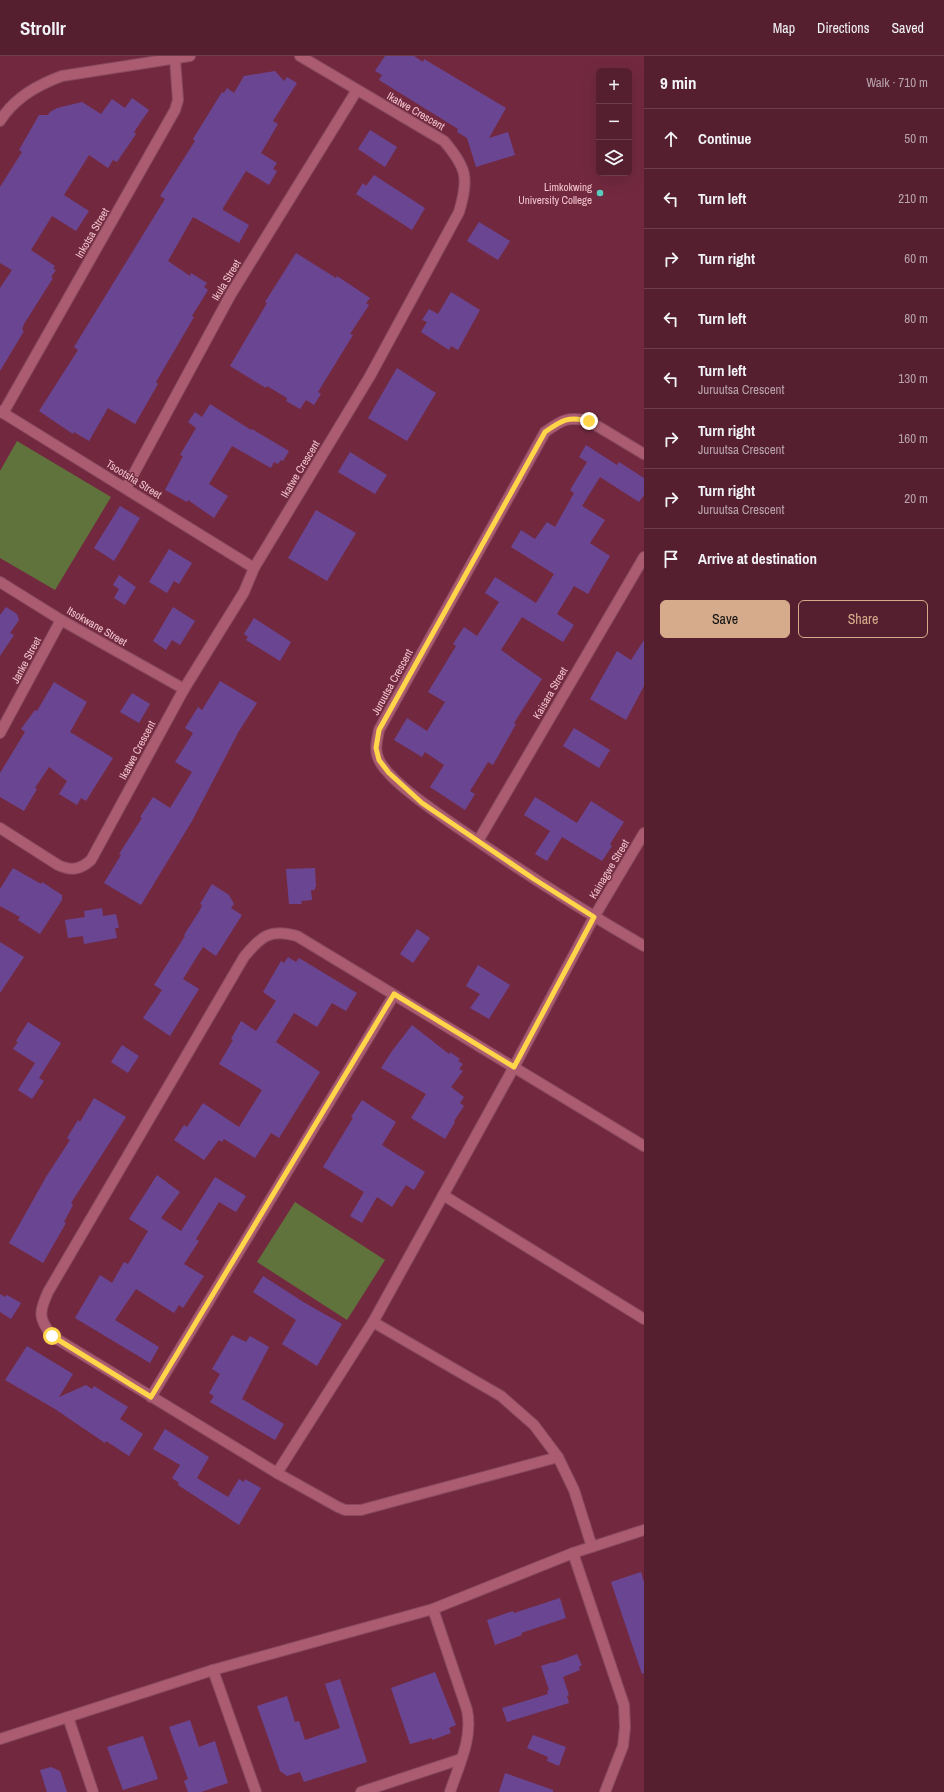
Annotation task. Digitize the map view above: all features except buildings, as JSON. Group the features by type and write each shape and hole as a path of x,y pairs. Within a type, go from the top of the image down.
{"street":[{"path":"0,121 7,109 26,93 43,83 62,76 190,56"},
{"name":"Ikatwe Crescent","path":"0,828 66,869 76,869 85,866 91,860 184,689 244,592 254,568 370,376 459,212 465,191 464,173 456,155 444,141 300,56"},
{"name":"Inkotsa Street","path":"2,412 175,110 178,100 175,58"},
{"name":"Ikula Street","path":"126,488 231,294 357,90"},
{"name":"Tsootsha Street","path":"2,412 254,568"},
{"name":"Juruutsa Crescent","path":"644,454 589,421 568,418 557,423 545,432 379,730 376,748 379,760 389,773 422,803 534,879 594,917 644,946"},
{"name":"Kaisara Street","path":"478,841 644,557"},
{"name":"Itsokwane Street","path":"0,582 61,620 184,689"},
{"name":"Janke Street","path":"0,733 61,620"},
{"name":"Kainagwe Street","path":"277,1473 373,1322 514,1067 594,917 644,833"},
{"path":"558,1457 369,1508 354,1511 345,1510 277,1473 52,1336 44,1326 40,1314 48,1292 244,957 257,940 266,935 279,932 297,936 644,1146"},
{"path":"151,1397 394,994"},
{"path":"443,1195 644,1318"},
{"path":"373,1322 500,1396 521,1411 534,1425 558,1457 574,1490 592,1547"},
{"path":"0,1739 213,1670 433,1608 573,1553 644,1530"},
{"path":"573,1553 624,1705 626,1727 622,1746 605,1792"},
{"path":"433,1608 470,1722 469,1734 450,1792"},
{"path":"213,1670 256,1792"},
{"path":"68,1717 93,1792"},
{"path":"361,1792 461,1759"}],"green space":[{"path":"17,441 111,497 55,590 0,558 0,471"},
{"path":"295,1202 385,1260 347,1320 257,1262"}],"place":[{"name":"Limkokwing University College","path":"600,193"}],"route":[{"path":"52,1336 151,1397 394,994 514,1067 549,1004 594,917 534,879 422,803 389,773 379,760 376,748 379,730 545,432 557,423 568,418 589,421"}]}
